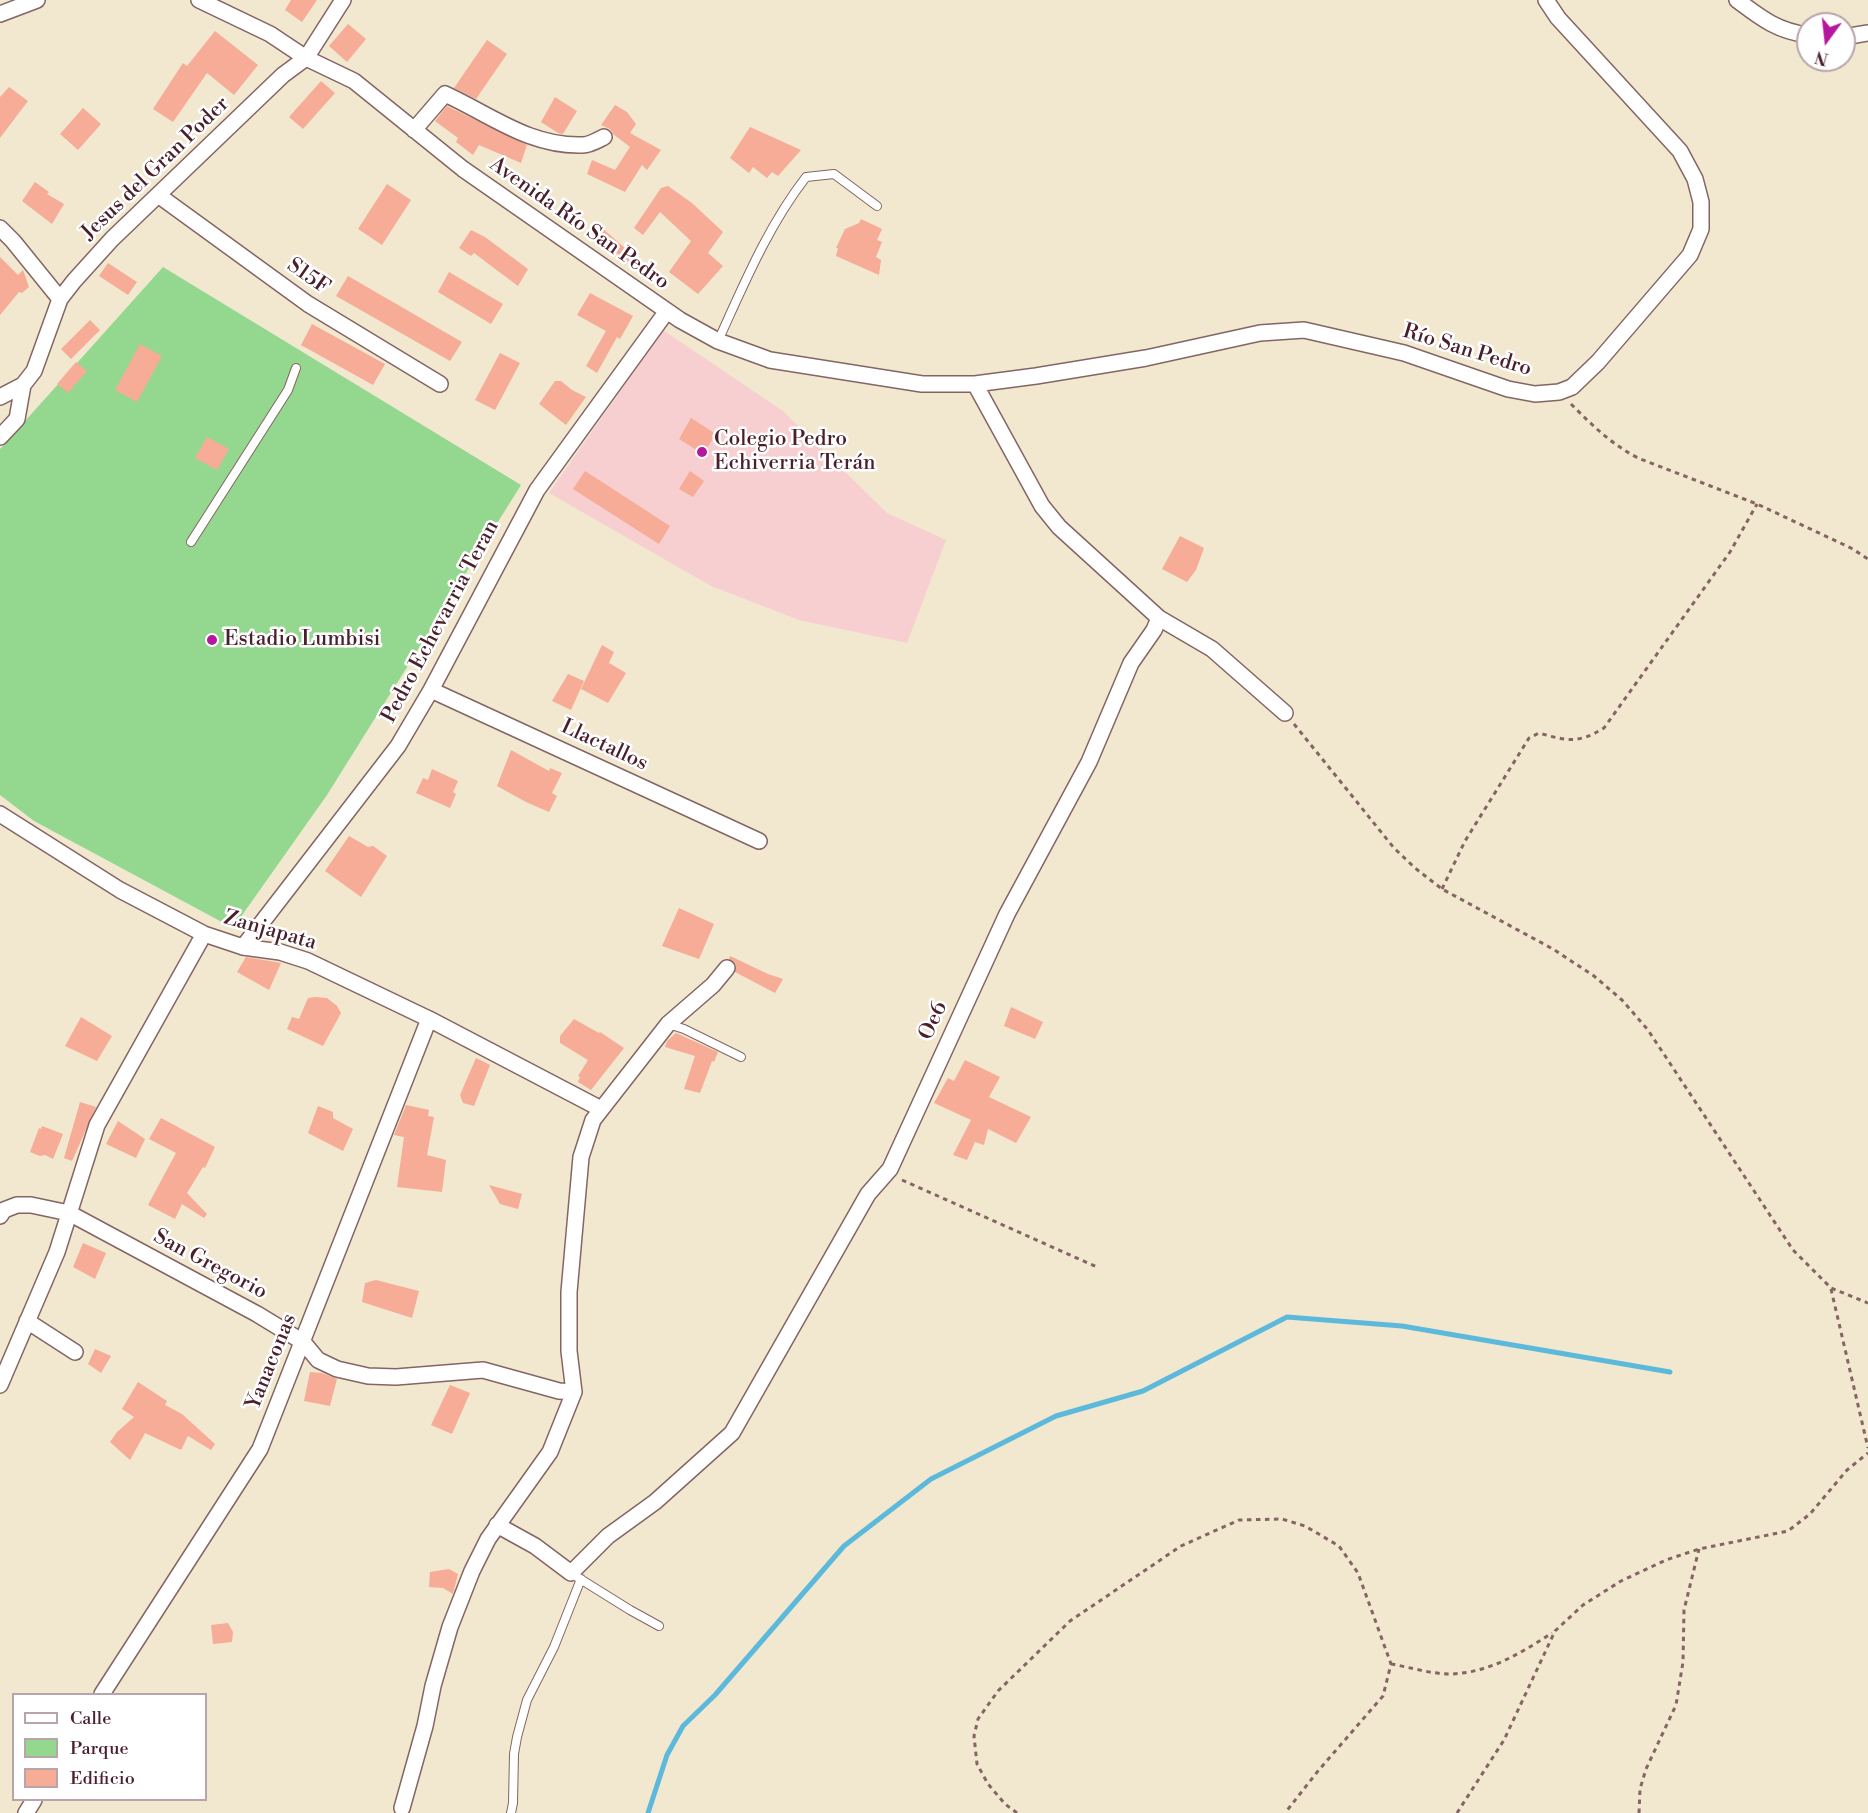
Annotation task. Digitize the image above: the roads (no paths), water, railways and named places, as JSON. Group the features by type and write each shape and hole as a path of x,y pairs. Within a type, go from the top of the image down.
{"street":[{"path":"0,14 37,0"},
{"name":"Avenida Río San Pedro","path":"199,0 270,34 306,58 354,81 463,169 667,311 718,341 770,360 922,384 975,384"},
{"name":"Jesus del Gran Poder","path":"0,397 23,384 34,371 60,299 112,238 283,75 306,58 343,0"},
{"name":"Río San Pedro","path":"975,384 1146,358 1260,333 1304,330 1404,353 1508,389 1535,394 1559,392 1572,387 1598,362 1690,255 1701,229 1701,202 1695,179 1680,151 1558,18 1546,0"},
{"path":"1737,0 1768,23 1796,34"},
{"path":"414,130 445,94 521,134 547,141 585,146 604,137"},
{"name":"S15F","path":"158,195 308,304 440,384"},
{"path":"0,228 60,299"},
{"name":"Pedro Echevarria Teran","path":"243,947 398,746 431,690 537,490 667,311"},
{"name":"Jesus del Gran Poder","path":"0,437 17,419 23,384"},
{"path":"975,384 1042,506 1059,526 1159,618 1212,649 1286,713"},
{"name":"Oe6","path":"576,1576 608,1536 656,1502 732,1433 868,1194 890,1169 1007,914 1089,762 1131,663 1154,630 1159,618"},
{"name":"Llactallos","path":"431,690 759,841"},
{"name":"Zanjapata","path":"0,814 120,890 204,934 243,947 280,952 308,961 429,1019 601,1108"},
{"path":"0,1386 57,1252 97,1125 204,934"},
{"path":"402,1808 450,1627 472,1570 497,1525 550,1452 574,1392 569,1351 569,1292 574,1217 581,1157 593,1120 668,1024 713,985 727,968"},
{"name":"Yanaconas","path":"103,1693 260,1449 429,1019"},
{"name":"San Gregorio","path":"0,1216 4,1210 17,1205 31,1205 69,1213 258,1314 303,1342 318,1360 337,1369 368,1376 396,1377 483,1370 559,1391 574,1392"},
{"path":"27,1321 75,1352"},
{"path":"497,1525 534,1546 576,1576"}],"lane":[{"path":"718,341 761,246 789,198 806,177 834,174 877,206"},
{"path":"191,542 288,390 296,368"},
{"path":"668,1024 684,1029 741,1057"},
{"path":"511,1813 514,1754 525,1709 554,1647 576,1576 658,1626"}],"waterway":[{"path":"648,1813 667,1755 683,1726 715,1695 844,1546 931,1479 1056,1416 1143,1391 1287,1317 1402,1326 1670,1372"}],"place":[{"name":"Colegio Pedro Echiverria Terán","path":"702,452"},
{"name":"Estadio Lumbisi","path":"212,640"}]}
